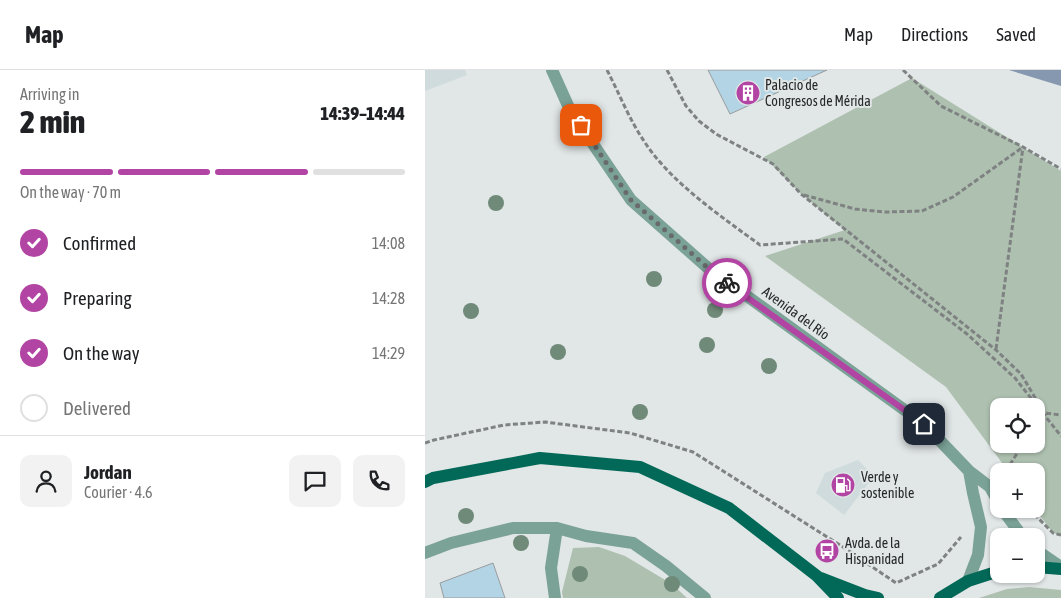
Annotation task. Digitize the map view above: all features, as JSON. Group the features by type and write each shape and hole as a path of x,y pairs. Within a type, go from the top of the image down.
{"main road":[{"path":"425,482 433,478 540,458 640,467 729,508 817,576 838,598"},
{"path":"1045,567 1061,568"},
{"path":"940,598 968,581 990,574"},
{"path":"817,576 865,595 878,598"}],"street":[{"name":"Avenida del Río","path":"552,70 570,110 631,200 708,268 924,424 969,471 990,487"},
{"path":"968,581 978,555 981,527 969,471"},
{"path":"425,553 451,542 513,528 557,528 586,536 633,543 666,566 705,598"},
{"path":"555,598 551,568 557,528"},
{"path":"1045,556 1061,568"}],"path":[{"path":"607,70 644,142 672,174 710,208 760,245 843,239 967,334 1015,378 1032,398"},
{"path":"667,70 686,106 699,121 716,134 773,164 801,194 996,350 1021,374 1035,398"},
{"path":"903,70 941,106 1023,147 1061,169"},
{"path":"996,350 1023,147"},
{"path":"801,194 855,209 885,212 922,211 953,197 1023,147"},
{"path":"1045,413 1061,415"},
{"path":"1045,414 1061,436"},
{"path":"425,444 434,440 503,425 545,422 630,433 648,438 693,452 843,547 896,584 938,564 963,534 981,527"},
{"path":"1038,518 1053,532 1061,535"}],"shaded area":[{"path":"425,70 465,70 467,75 425,91"},
{"name":"Verde y sostenible","path":"858,460 874,476 844,515 816,493 825,473"}],"green space":[{"path":"912,78 1061,171 1061,535 1053,533 1042,518 1045,518 1045,463 1002,463 995,453 1045,453 1045,398 990,398 990,447 946,387 765,256 845,230 801,194 764,157"},
{"path":"599,547 625,556 672,584 687,598 563,598 562,592 573,548"},
{"path":"1029,587 1061,590 1061,598 979,598 1007,589"}],"water":[{"path":"1009,70 1061,70 1061,86"}],"building":[{"name":"Palacio de Congresos de Mérida","path":"708,70 827,70 730,114"},
{"path":"493,563 505,598 444,598 440,583"}],"way so far":[{"path":"581,125 631,200 727,283"}],"place":[{"name":"Palacio de Congresos de Mérida","path":"748,93"},
{"name":"Verde y sostenible","path":"843,485"},
{"name":"Avda. de la Hispanidad","path":"827,551"}],"route":[{"path":"727,283 924,424"}]}
